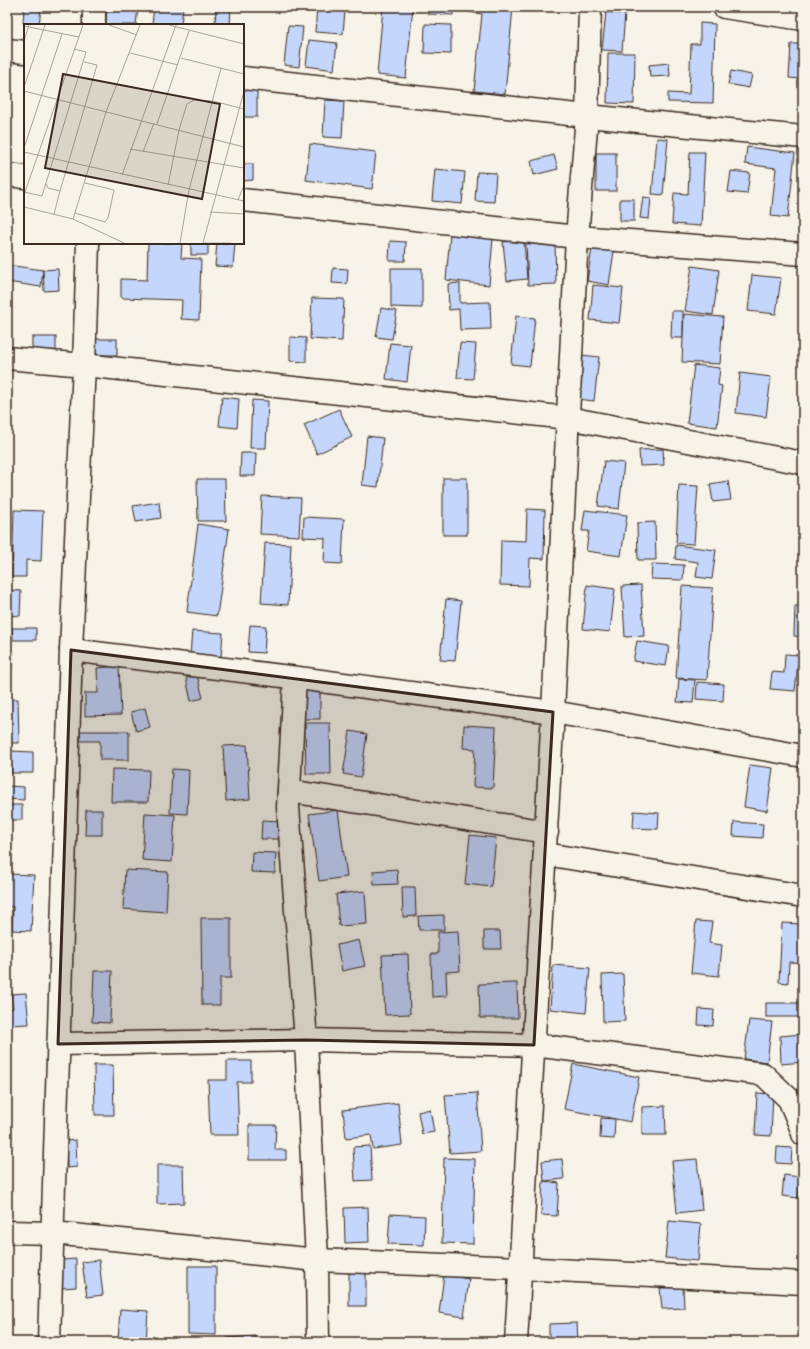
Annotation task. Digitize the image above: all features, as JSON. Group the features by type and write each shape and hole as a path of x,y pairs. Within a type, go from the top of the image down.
{"street":[{"path":"94,7 94,24"},
{"path":"516,1342 547,832 577,237 587,116 590,7"},
{"path":"724,7 803,19"},
{"path":"7,50 24,52"},
{"path":"244,78 587,116 803,137"},
{"path":"7,175 24,177"},
{"path":"244,200 577,237 803,254"},
{"path":"49,1342 71,650 88,244"},
{"path":"7,358 84,365 568,418 803,463"},
{"path":"71,650 553,712 803,756"},
{"path":"295,678 288,807 306,1040 317,1260 318,1342"},
{"path":"289,791 547,832"},
{"path":"545,854 803,896"},
{"path":"58,1044 306,1040 534,1045 764,1074 789,1099 803,1134"},
{"path":"7,1232 52,1233 317,1260 520,1268 803,1283"}],"highlighted area":[{"path":"71,650 553,712 534,1045 306,1040 58,1044"}],"building":[{"path":"24,7 41,8 39,24 23,23"},
{"path":"107,7 138,7 136,24 106,24"},
{"path":"154,7 183,7 181,24 152,24"},
{"path":"216,7 231,7 230,24 215,24"},
{"path":"317,7 345,10 343,34 315,32"},
{"path":"383,7 413,7 406,78 377,75"},
{"path":"428,7 453,7 453,15 428,14"},
{"path":"468,7 513,7 505,94 474,91 482,14 468,12"},
{"path":"606,12 625,14 622,51 602,50"},
{"path":"700,23 715,24 713,103 668,102 668,93 689,94 691,44 700,44"},
{"path":"425,24 451,25 451,54 424,53"},
{"path":"288,26 303,27 299,67 284,65"},
{"path":"309,40 337,43 334,70 306,66"},
{"path":"791,44 803,44 803,79 789,78"},
{"path":"608,53 635,53 634,104 607,103"},
{"path":"669,63 670,76 650,77 649,65"},
{"path":"731,71 752,75 749,88 728,84"},
{"path":"244,89 257,89 257,117 244,117"},
{"path":"325,100 344,101 342,138 323,137"},
{"path":"657,138 668,139 663,195 652,194"},
{"path":"310,144 376,152 372,189 306,180"},
{"path":"747,147 795,153 788,218 771,216 776,168 745,164"},
{"path":"690,152 705,152 701,226 672,224 674,193 688,194"},
{"path":"596,153 616,153 616,191 596,191"},
{"path":"554,155 558,169 534,175 531,161"},
{"path":"244,164 253,164 253,180 244,181"},
{"path":"435,169 465,172 462,204 432,201"},
{"path":"731,171 750,173 747,194 728,192"},
{"path":"477,172 496,173 494,202 475,201"},
{"path":"643,197 651,198 649,219 640,218"},
{"path":"620,199 634,199 634,221 620,221"},
{"path":"450,234 493,238 489,285 446,280"},
{"path":"524,240 527,279 507,281 503,242"},
{"path":"390,241 406,242 405,261 389,261"},
{"path":"555,242 556,284 528,285 526,243"},
{"path":"148,244 182,244 181,258 201,259 199,320 181,319 182,300 121,298 121,279 147,280"},
{"path":"191,244 208,244 208,255 191,255"},
{"path":"217,244 235,244 233,267 215,266"},
{"path":"592,248 614,251 609,285 587,281"},
{"path":"7,265 43,270 41,287 7,282"},
{"path":"692,266 719,270 713,315 685,311"},
{"path":"333,268 348,269 347,284 332,283"},
{"path":"391,268 422,268 422,308 391,307"},
{"path":"58,269 59,290 44,291 43,270"},
{"path":"752,275 781,278 776,314 748,311"},
{"path":"460,283 460,303 490,302 491,329 460,330 459,309 449,310 448,284"},
{"path":"593,285 623,288 619,323 590,320"},
{"path":"312,298 344,299 342,341 310,339"},
{"path":"381,308 397,311 392,339 376,337"},
{"path":"672,311 683,311 683,338 671,338"},
{"path":"684,314 723,317 720,364 682,362"},
{"path":"516,316 535,318 530,366 511,364"},
{"path":"32,337 56,337 56,351 32,351"},
{"path":"290,337 306,338 306,362 290,361"},
{"path":"92,339 117,339 117,355 92,355"},
{"path":"390,343 411,345 407,382 386,379"},
{"path":"460,343 476,344 473,379 457,378"},
{"path":"582,355 599,357 594,401 577,399"},
{"path":"694,365 720,368 718,385 722,386 717,427 687,423"},
{"path":"740,373 771,377 766,417 736,413"},
{"path":"222,397 239,399 237,428 219,426"},
{"path":"252,400 268,401 266,448 250,448"},
{"path":"339,409 352,437 317,454 304,425"},
{"path":"367,436 383,438 378,487 362,485"},
{"path":"663,449 664,465 640,466 639,450"},
{"path":"241,453 256,453 255,476 240,476"},
{"path":"604,461 624,463 619,509 598,506"},
{"path":"443,478 467,478 467,535 443,535"},
{"path":"197,479 225,479 226,521 198,521"},
{"path":"728,481 731,500 713,502 710,484"},
{"path":"679,485 698,486 694,544 676,543"},
{"path":"262,496 301,498 299,536 260,534"},
{"path":"159,502 161,518 136,522 133,506"},
{"path":"527,509 545,510 544,559 530,558 529,586 500,585 501,540 526,541"},
{"path":"14,510 43,511 41,561 26,560 26,577 12,577"},
{"path":"585,510 627,515 621,556 586,551 589,531 582,531"},
{"path":"304,517 344,519 342,564 324,563 325,538 303,537"},
{"path":"655,522 656,560 638,560 637,523"},
{"path":"198,524 229,529 217,616 187,612"},
{"path":"265,543 291,544 288,605 261,603"},
{"path":"676,545 716,550 712,579 696,577 698,562 675,559"},
{"path":"652,564 684,565 683,580 651,579"},
{"path":"587,585 615,589 610,632 583,629"},
{"path":"641,585 644,636 625,637 622,586"},
{"path":"682,586 713,588 707,680 676,678"},
{"path":"7,590 21,591 20,616 7,615"},
{"path":"446,599 461,601 455,661 440,660"},
{"path":"795,606 803,606 803,637 794,636"},
{"path":"250,625 266,626 264,653 248,652"},
{"path":"12,628 36,628 36,640 13,640"},
{"path":"192,631 223,633 221,657 190,655"},
{"path":"637,641 669,646 666,666 633,661"},
{"path":"7,651 13,652 10,694 7,694"},
{"path":"785,654 799,655 795,691 770,689 772,672 784,673"},
{"path":"119,666 121,715 85,716 85,693 98,693 97,668"},
{"path":"197,675 203,698 191,701 186,678"},
{"path":"679,679 695,680 693,703 677,702"},
{"path":"697,682 724,684 723,701 696,699"},
{"path":"300,687 320,687 320,719 300,719"},
{"path":"7,699 18,699 19,743 7,743"},
{"path":"145,708 150,727 136,731 131,712"},
{"path":"305,723 330,723 331,774 306,774"},
{"path":"464,725 496,727 493,788 473,787 475,749 463,748"},
{"path":"80,731 129,731 129,760 100,760 100,741 80,741"},
{"path":"350,731 367,734 361,777 343,774"},
{"path":"247,745 250,799 226,801 223,746"},
{"path":"11,751 33,752 33,773 11,773"},
{"path":"750,765 773,768 767,811 744,807"},
{"path":"112,769 149,770 148,802 111,802"},
{"path":"172,769 189,770 187,814 170,813"},
{"path":"7,786 24,787 24,800 7,799"},
{"path":"7,805 22,805 22,820 7,820"},
{"path":"86,810 102,810 102,835 85,835"},
{"path":"338,810 347,877 319,881 309,814"},
{"path":"634,811 659,813 658,829 633,828"},
{"path":"145,813 175,815 172,862 142,860"},
{"path":"262,820 280,821 279,839 261,839"},
{"path":"734,822 763,824 762,838 733,836"},
{"path":"470,835 496,838 491,887 465,884"},
{"path":"252,852 276,853 275,873 251,872"},
{"path":"397,869 398,884 374,885 373,871"},
{"path":"125,870 168,872 166,912 123,909"},
{"path":"7,874 34,875 31,931 12,930 13,907 7,907"},
{"path":"402,887 415,887 416,916 403,917"},
{"path":"365,891 367,924 339,926 336,894"},
{"path":"444,915 444,930 419,930 418,916"},
{"path":"201,918 231,918 231,978 220,978 220,1005 202,1005"},
{"path":"696,921 712,922 709,943 722,945 719,976 691,973"},
{"path":"782,923 803,924 803,963 789,962 788,983 779,982"},
{"path":"458,931 460,971 446,972 447,996 432,997 431,954 438,954 438,932"},
{"path":"484,931 500,931 501,949 484,949"},
{"path":"359,940 365,966 342,971 337,945"},
{"path":"408,954 410,1014 385,1015 382,955"},
{"path":"553,965 590,968 586,1013 550,1009"},
{"path":"94,971 112,971 110,1023 92,1022"},
{"path":"623,974 625,1021 603,1022 602,975"},
{"path":"517,983 518,1018 480,1018 479,984"},
{"path":"26,993 29,1024 7,1025 7,1009 13,1008 11,994"},
{"path":"766,1003 803,1003 803,1017 766,1017"},
{"path":"699,1009 714,1010 713,1026 698,1025"},
{"path":"749,1020 772,1022 767,1062 744,1059"},
{"path":"803,1034 803,1062 781,1064 780,1036"},
{"path":"227,1061 251,1061 251,1082 237,1082 239,1135 210,1135 208,1080 227,1080"},
{"path":"573,1064 639,1077 631,1122 564,1109"},
{"path":"94,1065 113,1065 114,1115 95,1115"},
{"path":"477,1093 481,1151 450,1153 445,1095"},
{"path":"757,1093 773,1094 771,1136 755,1135"},
{"path":"398,1103 402,1145 373,1149 371,1135 346,1138 343,1110"},
{"path":"665,1106 666,1135 642,1135 642,1107"},
{"path":"430,1109 434,1132 422,1134 418,1112"},
{"path":"601,1118 615,1119 614,1139 600,1138"},
{"path":"249,1125 276,1125 275,1150 286,1150 286,1160 249,1160"},
{"path":"76,1140 77,1167 67,1168 66,1141"},
{"path":"370,1146 372,1180 355,1181 353,1147"},
{"path":"777,1147 792,1148 791,1164 776,1163"},
{"path":"444,1158 475,1159 473,1244 442,1243"},
{"path":"562,1159 564,1179 544,1181 542,1161"},
{"path":"697,1159 702,1210 677,1213 672,1161"},
{"path":"157,1165 183,1165 184,1203 157,1204"},
{"path":"784,1175 800,1177 798,1198 782,1196"},
{"path":"543,1181 559,1183 557,1216 541,1215"},
{"path":"368,1207 369,1242 345,1243 344,1208"},
{"path":"390,1214 425,1216 424,1245 388,1244"},
{"path":"669,1221 701,1224 698,1261 665,1258"},
{"path":"76,1259 76,1287 62,1288 62,1260"},
{"path":"99,1260 103,1295 87,1297 82,1262"},
{"path":"188,1266 216,1266 216,1335 188,1334"},
{"path":"349,1273 366,1273 366,1306 349,1306"},
{"path":"444,1275 469,1279 464,1317 439,1313"},
{"path":"683,1287 684,1308 662,1309 660,1288"},
{"path":"120,1309 148,1311 146,1342 118,1341"},
{"path":"577,1323 578,1342 549,1342 549,1324"},
{"path":"255,1336 255,1342 227,1342 227,1338"}]}
